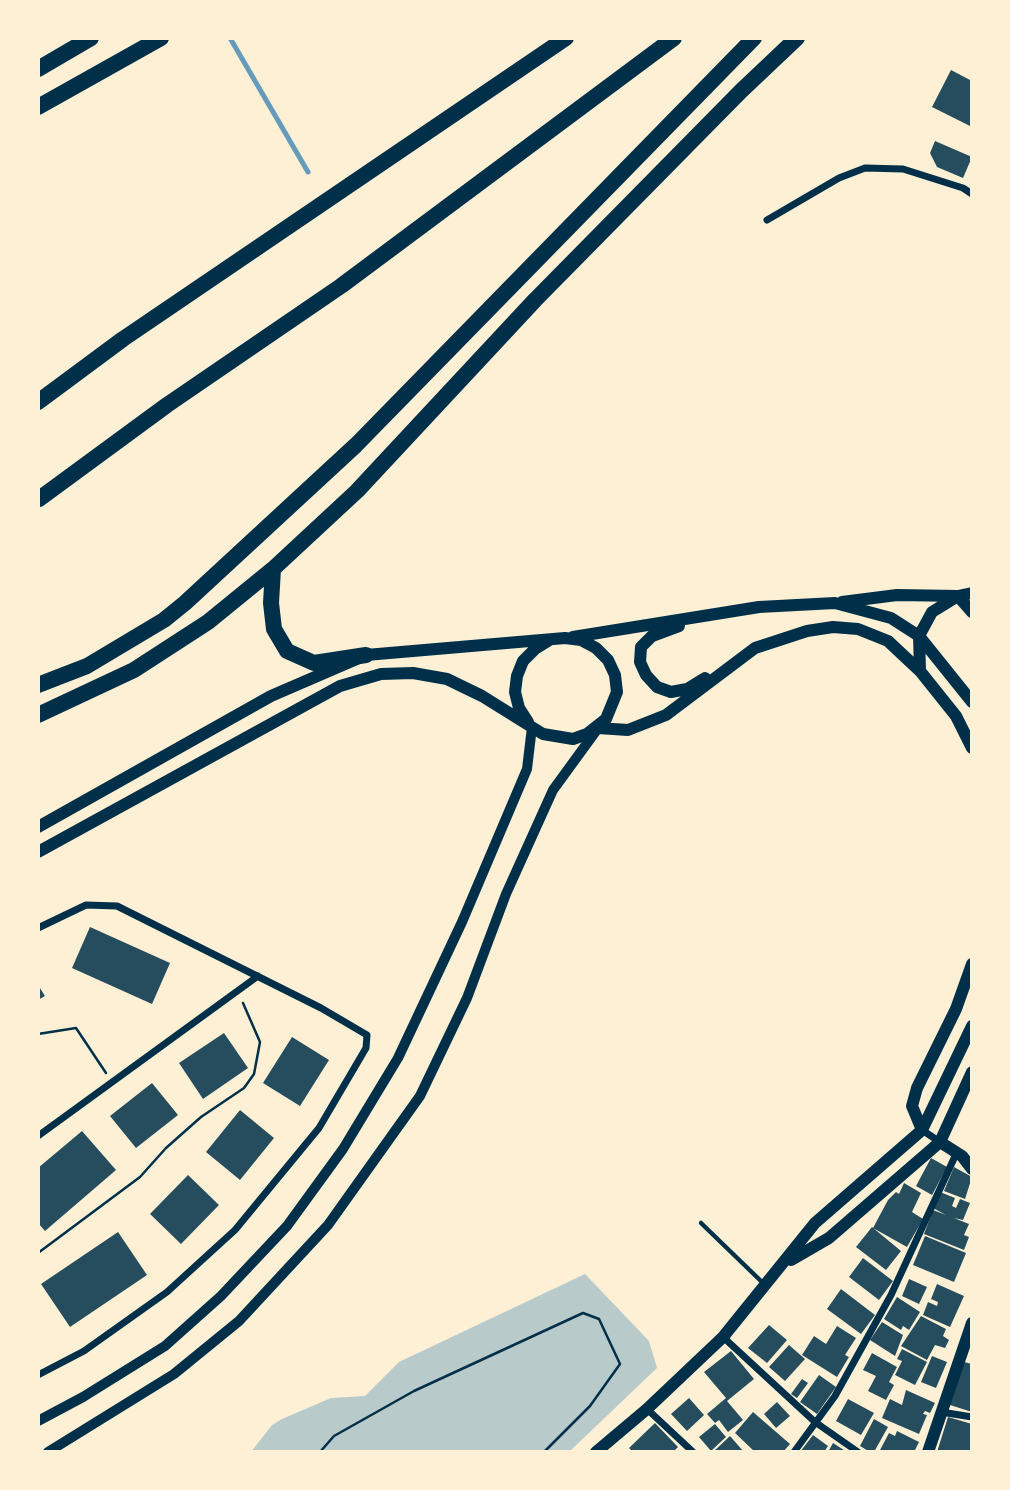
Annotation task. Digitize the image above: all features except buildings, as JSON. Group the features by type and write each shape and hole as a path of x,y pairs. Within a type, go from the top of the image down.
{"highway":[{"path":"38,69 91,38"},
{"path":"38,107 161,38"},
{"path":"38,402 123,339 566,38"},
{"path":"39,499 167,405 341,286 674,38"},
{"path":"38,685 87,666 164,620 185,603 356,445 754,38"},
{"path":"38,715 134,670 208,622 273,569 357,491 535,300 741,91 797,38"},
{"path":"273,569 271,603 275,629 287,651 297,658 314,663 366,654"}],"main road":[{"path":"532,727 519,708 515,692 517,676 523,661 535,649 550,641 758,607 835,603 897,595 958,596 971,593"},
{"path":"958,596 971,612"},
{"path":"920,671 919,636 932,611 958,596"},
{"path":"835,603 891,618 919,636 943,662 971,702"},
{"path":"705,616 652,636 641,647 640,662 646,675 657,687 671,692 687,689 755,648 807,631 834,627 858,629 888,641 920,671 956,716 971,748"},
{"path":"38,827 271,696 366,654 565,638 581,640 596,648 608,660 615,675 617,692 612,709 598,728"},
{"path":"38,852 340,686 381,674 413,673 447,679 482,696 532,727 556,738 573,739 598,728 628,730 666,715 755,648"},
{"path":"922,1130 912,1106 917,1088 956,1009 971,964"},
{"path":"785,1264 815,1223 922,1130 971,1026"},
{"path":"596,1451 647,1409 723,1336 764,1283 785,1264 829,1238 940,1142 971,1072"},
{"path":"940,1142 957,1152 971,1169"},
{"path":"928,1451 971,1322"}],"street":[{"path":"767,220 839,178 865,168 903,169 963,188 971,194"},
{"path":"38,1421 165,1346 221,1296 287,1226 343,1149 398,1058 462,922 527,769 532,727"},
{"path":"48,1451 174,1374 239,1321 328,1225 420,1096 467,998 506,894 554,790 598,728"},
{"path":"38,928 86,905 117,906 321,1008 367,1035 366,1048 319,1128 235,1230 167,1292 85,1351 38,1375"},
{"path":"38,1136 258,976"},
{"path":"922,1130 940,1142"},
{"path":"794,1451 835,1396 891,1295 957,1152"},
{"path":"723,1336 815,1422 858,1451"},
{"path":"647,1409 693,1451"},
{"path":"940,1411 971,1417"}],"lane":[{"path":"701,1223 764,1283"}],"path":[{"path":"38,1253 140,1177 166,1148 201,1117 244,1088 254,1074 260,1042 237,991"},
{"path":"38,1034 76,1028 111,1081"},
{"path":"320,1451 334,1436 414,1391 583,1313 599,1319 620,1364 590,1406 544,1451"}],"shaded area":[{"path":"585,1274 649,1341 657,1368 570,1451 251,1452 272,1425 282,1419 331,1398 365,1396 399,1362"}],"waterway":[{"path":"230,38 308,172"}]}
